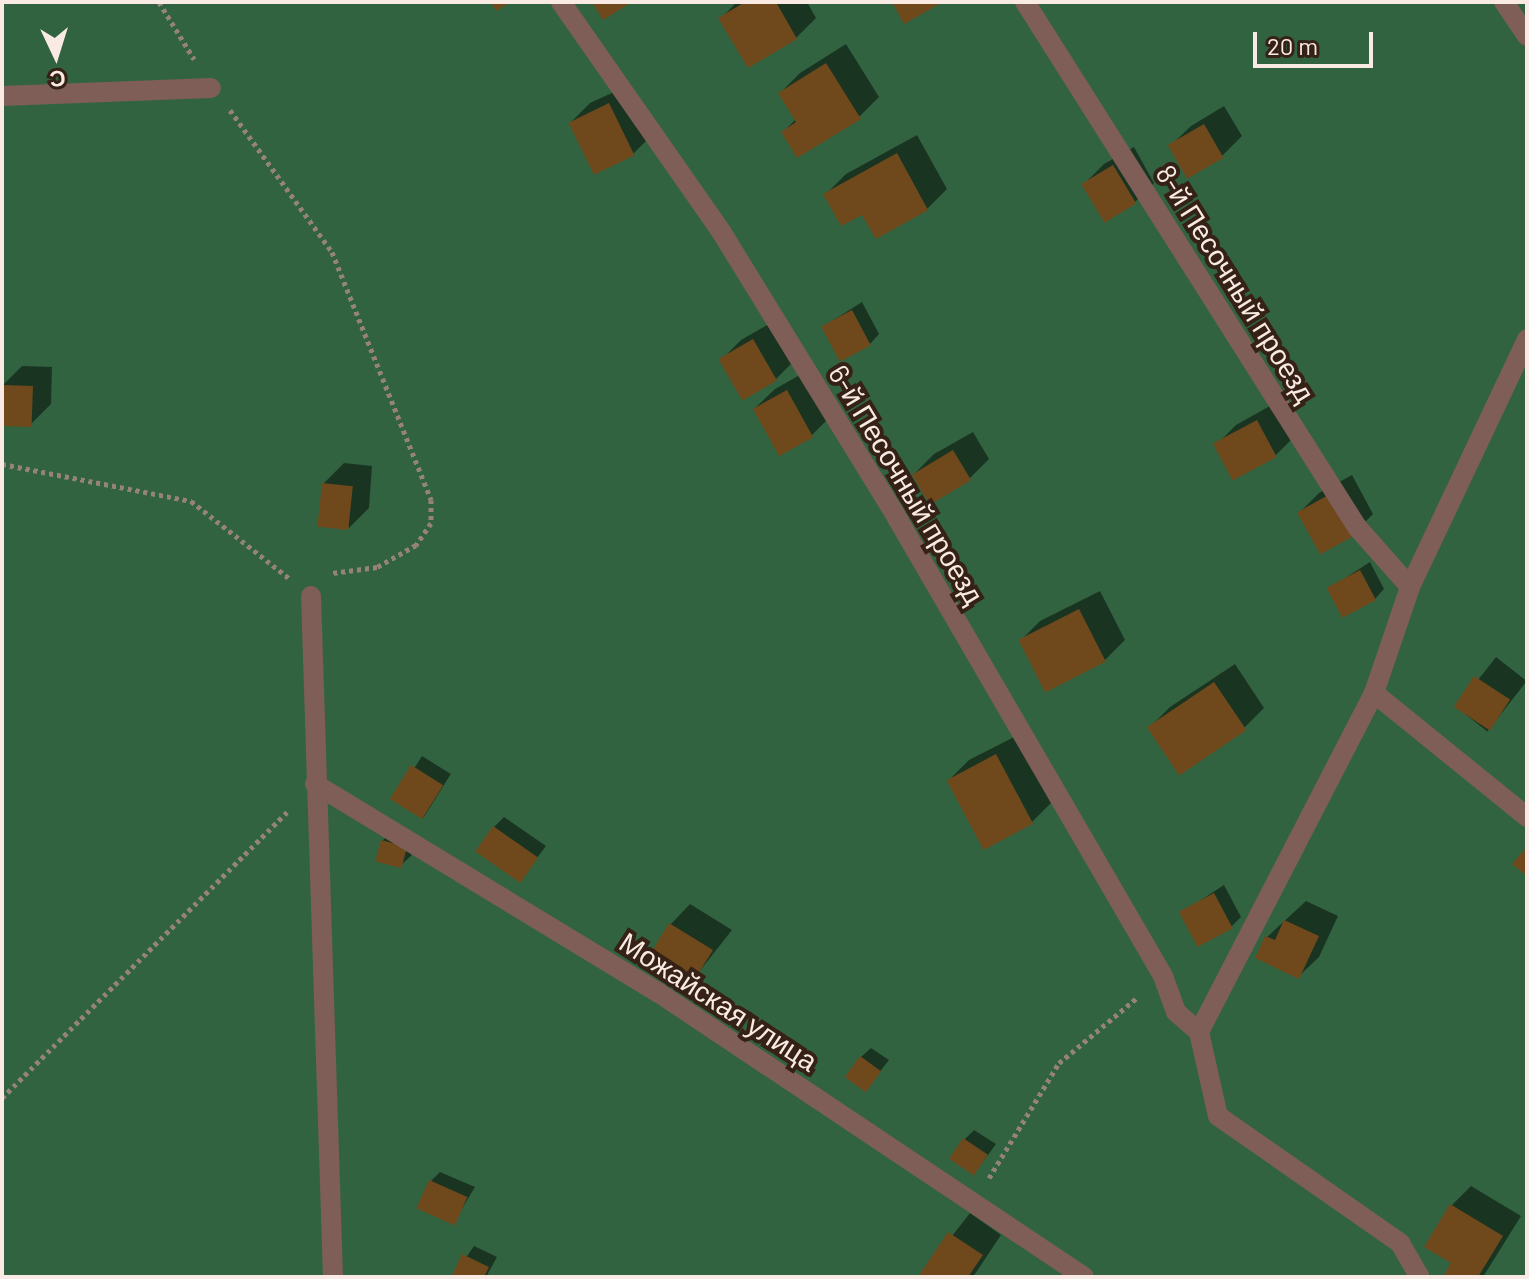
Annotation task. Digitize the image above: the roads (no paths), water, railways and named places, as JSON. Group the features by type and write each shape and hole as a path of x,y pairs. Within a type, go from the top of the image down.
{"lane":[{"name":"6-й Песочный проезд","path":"561,2 731,247 897,518 1163,976 1176,1012 1199,1032"},
{"name":"8-й Песочный проезд","path":"1025,2 1357,527 1410,587"},
{"path":"1504,2 1527,36"},
{"path":"2,96 211,88"},
{"path":"1420,1277 1400,1243 1218,1116 1199,1032 1374,693 1410,587 1527,339"},
{"path":"311,596 333,1277"},
{"path":"1374,693 1527,817"},
{"name":"Можайская улица","path":"315,784 659,993 975,1201 1084,1277"}]}
